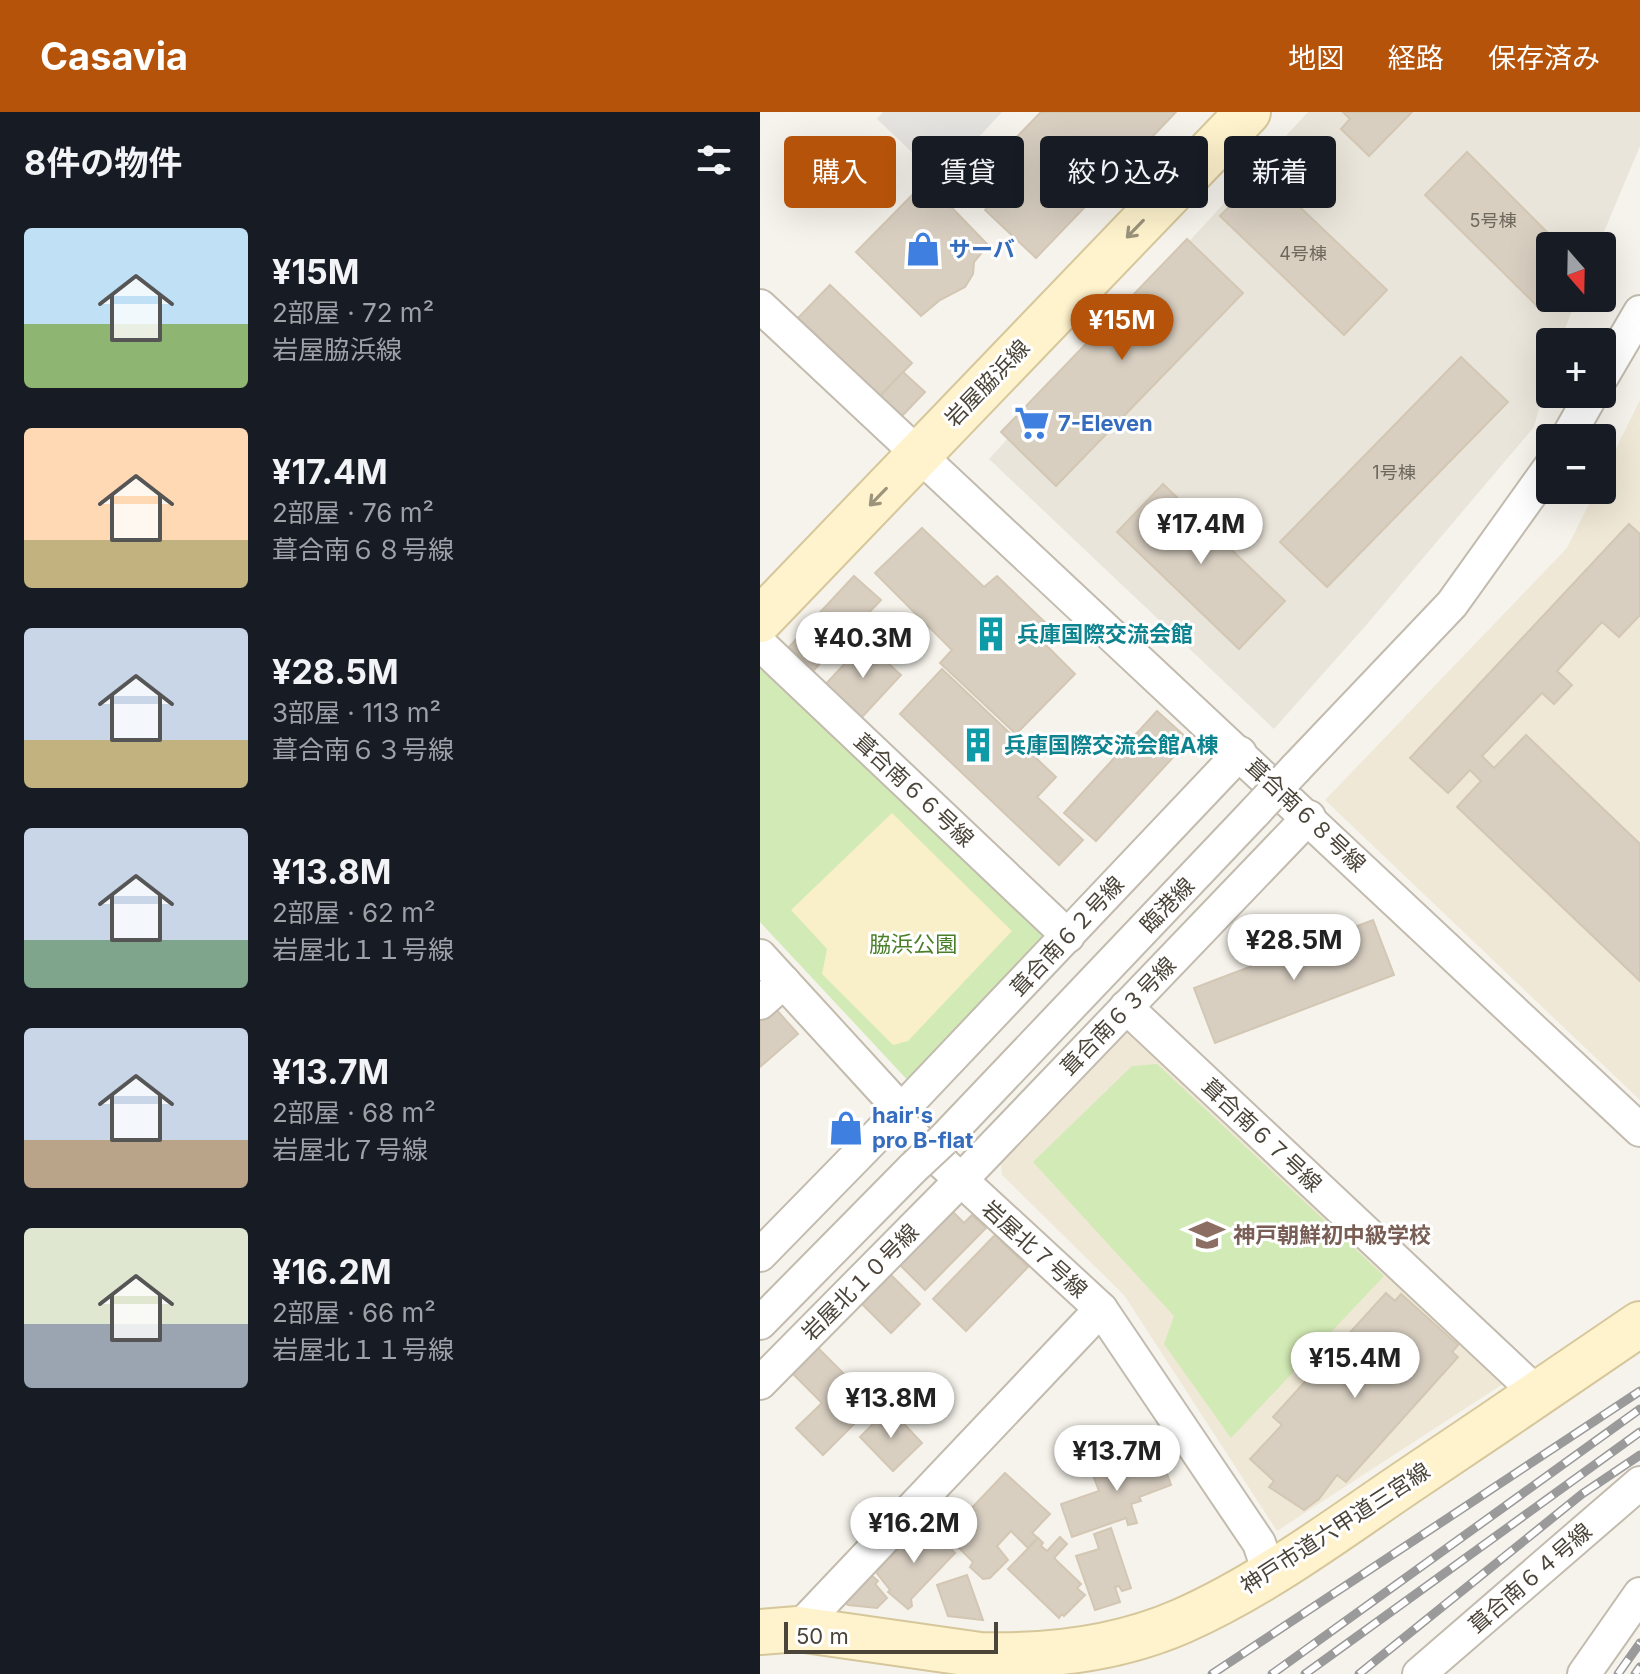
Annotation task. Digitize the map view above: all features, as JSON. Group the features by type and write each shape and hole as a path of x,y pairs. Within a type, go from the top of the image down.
{"street":[{"name":"岩屋脇浜線","path":"760,620 1248,112"},
{"name":"葺合南６８号線","path":"760,306 1640,1130"},
{"path":"1616,353 1640,312"},
{"name":"臨港線","path":"760,1323 943,1140 1452,604 1536,487"},
{"name":"葺合南６６号線","path":"760,644 1068,936"},
{"name":"葺合南６２号線","path":"760,1255 1240,753"},
{"name":"葺合南６３号線","path":"960,1181 1309,817"},
{"name":"岩屋北７号線","path":"760,956 890,1098 894,1118 1101,1309 1259,1543 1270,1575"},
{"path":"760,1003 784,982"},
{"name":"葺合南６７号線","path":"1126,1007 1538,1394"},
{"name":"岩屋北１０号線","path":"760,1383 960,1181"},
{"path":"779,1631 1101,1309"},
{"name":"神戸市道六甲道三宮線","path":"779,1631 966,1665 1127,1640 1183,1621 1270,1575 1640,1324"},
{"name":"葺合南６４号線","path":"1419,1674 1640,1483"},
{"path":"1584,1674 1640,1594"}],"shaded area":[{"path":"883,112 1002,112 980,136 912,136 912,152 877,119"},
{"path":"1308,112 1640,112 1640,146 1604,232 1536,232 1536,312 1572,312 1565,328 1536,328 1536,408 1539,408 1534,427 1274,729 989,459 1224,203 1224,208 1336,208 1336,136 1286,136"},
{"path":"1640,400 1640,1100 1325,800 1567,548 1589,504 1616,504 1616,449"},
{"name":"神戸朝鮮初中級学校","path":"1118,1029 1137,1030 1506,1382 1277,1531 1124,1295 1002,1175 1000,1153"}],"green space":[{"name":"脇浜公園","path":"764,663 1043,934 1047,945 913,1086 760,922 760,667"},
{"path":"1157,1064 1384,1276 1231,1438 1164,1344 1174,1316 1033,1162 1132,1066"}],"sand":[{"path":"892,813 1012,931 908,1041 893,1045 822,974 827,949 791,910"}],"building":[{"path":"1041,112 1176,112 1153,136 1040,136 1040,208 1084,208 1036,258 985,210 1024,208 1024,136 1018,136"},
{"path":"1343,112 1412,112 1369,156 1341,129 1350,119"},
{"path":"1467,152 1547,232 1536,232 1536,305 1425,195"},
{"name":"サーバ","path":"912,195 912,208 952,208 988,245 974,262 973,274 965,287 940,300 921,316 856,252"},
{"path":"1228,208 1301,208 1387,290 1344,335 1220,216"},
{"path":"1187,239 1243,293 1056,486 1001,432"},
{"path":"830,285 912,363 880,396 798,318"},
{"path":"1461,357 1508,402 1327,587 1280,542"},
{"path":"903,372 925,392 902,416 880,396"},
{"path":"1163,484 1285,601 1239,649 1117,532"},
{"path":"1629,524 1640,534 1640,615 1619,637 1602,622 1557,671 1572,685 1554,704 1542,693 1482,756 1494,768 1526,735 1640,844 1640,981 1457,807 1481,781 1470,770 1448,793 1410,758"},
{"name":"兵庫国際交流会館","path":"922,528 984,587 997,576 1052,629 1041,640 1075,674 1016,734 940,663 952,650 875,573"},
{"path":"854,576 881,600 838,645 812,621"},
{"path":"810,624 835,647 814,670 789,647"},
{"path":"865,642 901,675 861,718 824,686"},
{"name":"兵庫国際交流会館A棟","path":"942,669 1056,777 1037,797 1083,840 1059,865 900,714"},
{"path":"1157,711 1189,740 1096,841 1064,813"},
{"path":"1373,920 1394,975 1215,1043 1194,988"},
{"path":"774,1007 798,1034 760,1067 760,1019"},
{"path":"952,1211 964,1223 972,1215 986,1228 925,1290 899,1264"},
{"path":"995,1235 1028,1267 966,1331 933,1299"},
{"path":"889,1273 920,1304 891,1333 860,1302"},
{"path":"1386,1293 1395,1301 1401,1294 1458,1345 1452,1352 1458,1357 1346,1482 1337,1475 1319,1499 1304,1510 1269,1487 1274,1481 1250,1459 1282,1425 1273,1417"},
{"path":"816,1346 874,1404 823,1455 796,1428 822,1403 791,1372"},
{"path":"889,1408 922,1443 893,1471 860,1437"},
{"path":"1154,1449 1156,1453 1159,1452 1171,1485 1139,1497 1141,1501 1131,1504 1137,1523 1128,1525 1126,1518 1072,1537 1061,1504 1099,1491 1093,1475"},
{"path":"1005,1473 1050,1514 1032,1533 1038,1538 1028,1548 1011,1531 997,1546 1008,1560 990,1578 983,1579 970,1567 973,1562 946,1535"},
{"path":"923,1523 955,1553 911,1599 912,1606 908,1609 888,1592 890,1590 876,1572"},
{"path":"1111,1528 1131,1588 1122,1591 1119,1586 1115,1587 1120,1602 1095,1610 1076,1556 1099,1549 1094,1534"},
{"path":"1060,1537 1067,1544 1054,1558 1081,1584 1077,1588 1085,1595 1059,1618 1008,1569 1038,1538 1047,1551"},
{"path":"869,1573 878,1581 875,1584 887,1598 877,1608 848,1605 843,1600"},
{"path":"967,1575 983,1620 948,1616 937,1585"}],"railway":[{"path":"1212,1674 1640,1391"},
{"path":"1272,1674 1640,1409"},
{"path":"1305,1674 1640,1432"},
{"path":"1359,1674 1582,1494 1640,1455"},
{"path":"1618,1674 1640,1643"},
{"path":"1635,1674 1640,1667"}],"place":[{"name":"サーバ","path":"923,249"},
{"name":"7-Eleven","path":"1032,423"},
{"name":"兵庫国際交流会館","path":"991,634"},
{"name":"兵庫国際交流会館A棟","path":"978,745"},
{"name":"hair's pro B-flat","path":"846,1128"},
{"name":"神戸朝鮮初中級学校","path":"1207,1235"}]}
